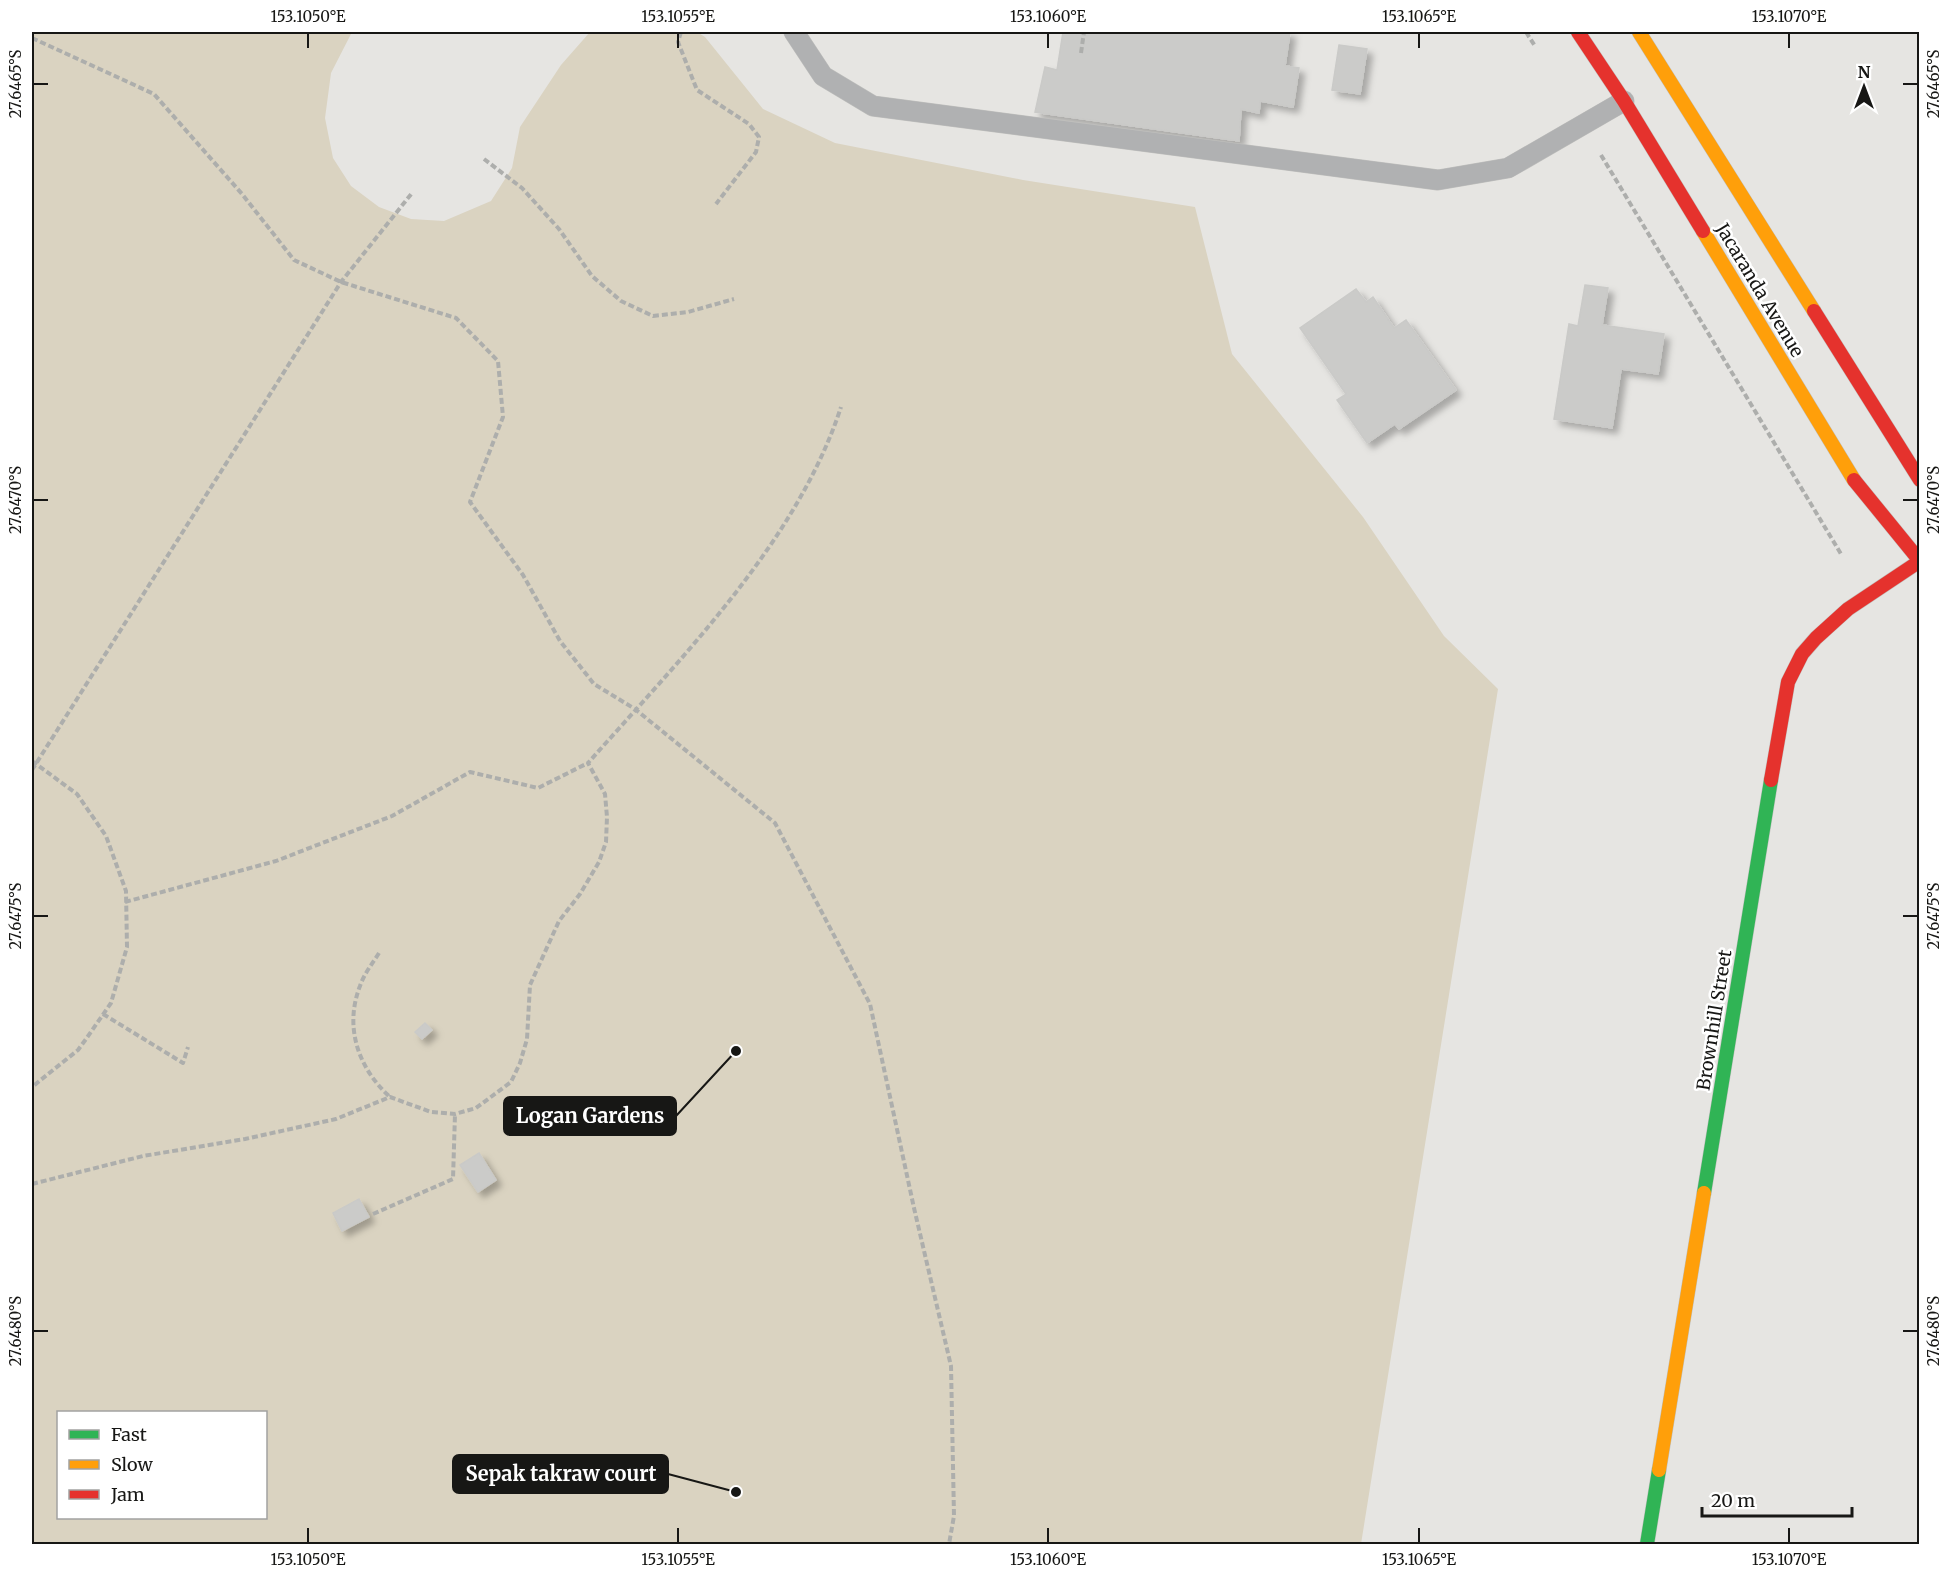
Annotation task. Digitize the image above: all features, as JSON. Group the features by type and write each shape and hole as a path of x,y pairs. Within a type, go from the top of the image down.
{"street":[{"name":"Jacaranda Avenue","path":"1578,32 1623,101 1857,485 1920,561"},
{"name":"Jacaranda Avenue","path":"1639,32 1920,480"},
{"name":"Brownhill Street","path":"1647,1545 1782,710 1791,673 1812,643 1836,619 1920,561"}],"lane":[{"path":"794,32 824,76 873,106 1438,180 1508,168 1623,101"}],"path":[{"path":"681,32 678,42 697,90 749,124 759,137 756,152 716,204"},
{"path":"1081,53 1084,32"},
{"path":"1526,32 1537,50"},
{"path":"32,38 154,94 243,194 294,260 341,282 456,318 498,361 503,417 470,502 523,575 560,641 594,684 636,710 775,823 870,1004 951,1366 954,1516 949,1545"},
{"path":"1583,124 1841,554"},
{"path":"484,159 522,188 559,229 592,276 621,301 653,316 680,314 734,299"},
{"path":"32,770 34,762 341,282 412,193"},
{"path":"125,902 276,861 392,816 470,772 538,788 588,763 699,640 772,542 809,482 834,429 841,407"},
{"path":"32,1087 78,1050 111,1003 127,947 126,891 106,836 77,794 34,762"},
{"path":"379,953 359,987 353,1024 359,1055 374,1083 390,1097 431,1112 455,1114 476,1108 511,1082 527,1040 530,985 558,921 580,894 599,862 606,842 605,794 588,763"},
{"path":"103,1014 183,1063 188,1047"},
{"path":"32,1184 143,1156 245,1139 336,1119 390,1097"},
{"path":"374,1214 453,1179 455,1114"}],"shaded area":[{"path":"32,32 349,32 351,34 331,73 325,118 333,158 351,186 379,207 411,219 444,221 491,201 512,168 520,127 561,65 590,32 697,32 705,37 763,109 835,143 1023,180 1195,207 1232,354 1363,517 1444,636 1498,689 1361,1544 32,1544"}],"building":[{"path":"1063,32 1290,32 1285,66 1299,68 1293,107 1260,101 1259,113 1241,109 1239,141 1035,112 1045,67 1057,70"},
{"path":"1339,45 1367,49 1360,94 1332,90"},
{"path":"1585,285 1608,288 1602,325 1664,334 1658,374 1621,369 1612,428 1554,419 1569,324 1578,326"},
{"path":"1356,289 1366,302 1373,297 1394,328 1406,320 1456,390 1399,429 1395,424 1367,443 1337,400 1346,394 1300,328"},
{"path":"425,1023 432,1030 422,1039 415,1032"},
{"path":"479,1153 496,1180 478,1192 460,1165"},
{"path":"359,1199 369,1217 342,1231 333,1213"}],"traffic: fast":[{"path":"1704,1193 1771,780"},
{"path":"1647,1544 1659,1470"}],"traffic: slow":[{"path":"1639,32 1814,311"},
{"path":"1703,231 1854,480"},
{"path":"1659,1470 1704,1193"}],"traffic: jam":[{"path":"1578,32 1624,101 1703,231"},
{"path":"1814,311 1920,480"},
{"path":"1771,780 1788,682 1802,654 1848,609 1920,561 1854,480"}],"place":[{"name":"Logan Gardens","path":"736,1051"},
{"name":"Sepak takraw court","path":"736,1492"}]}
